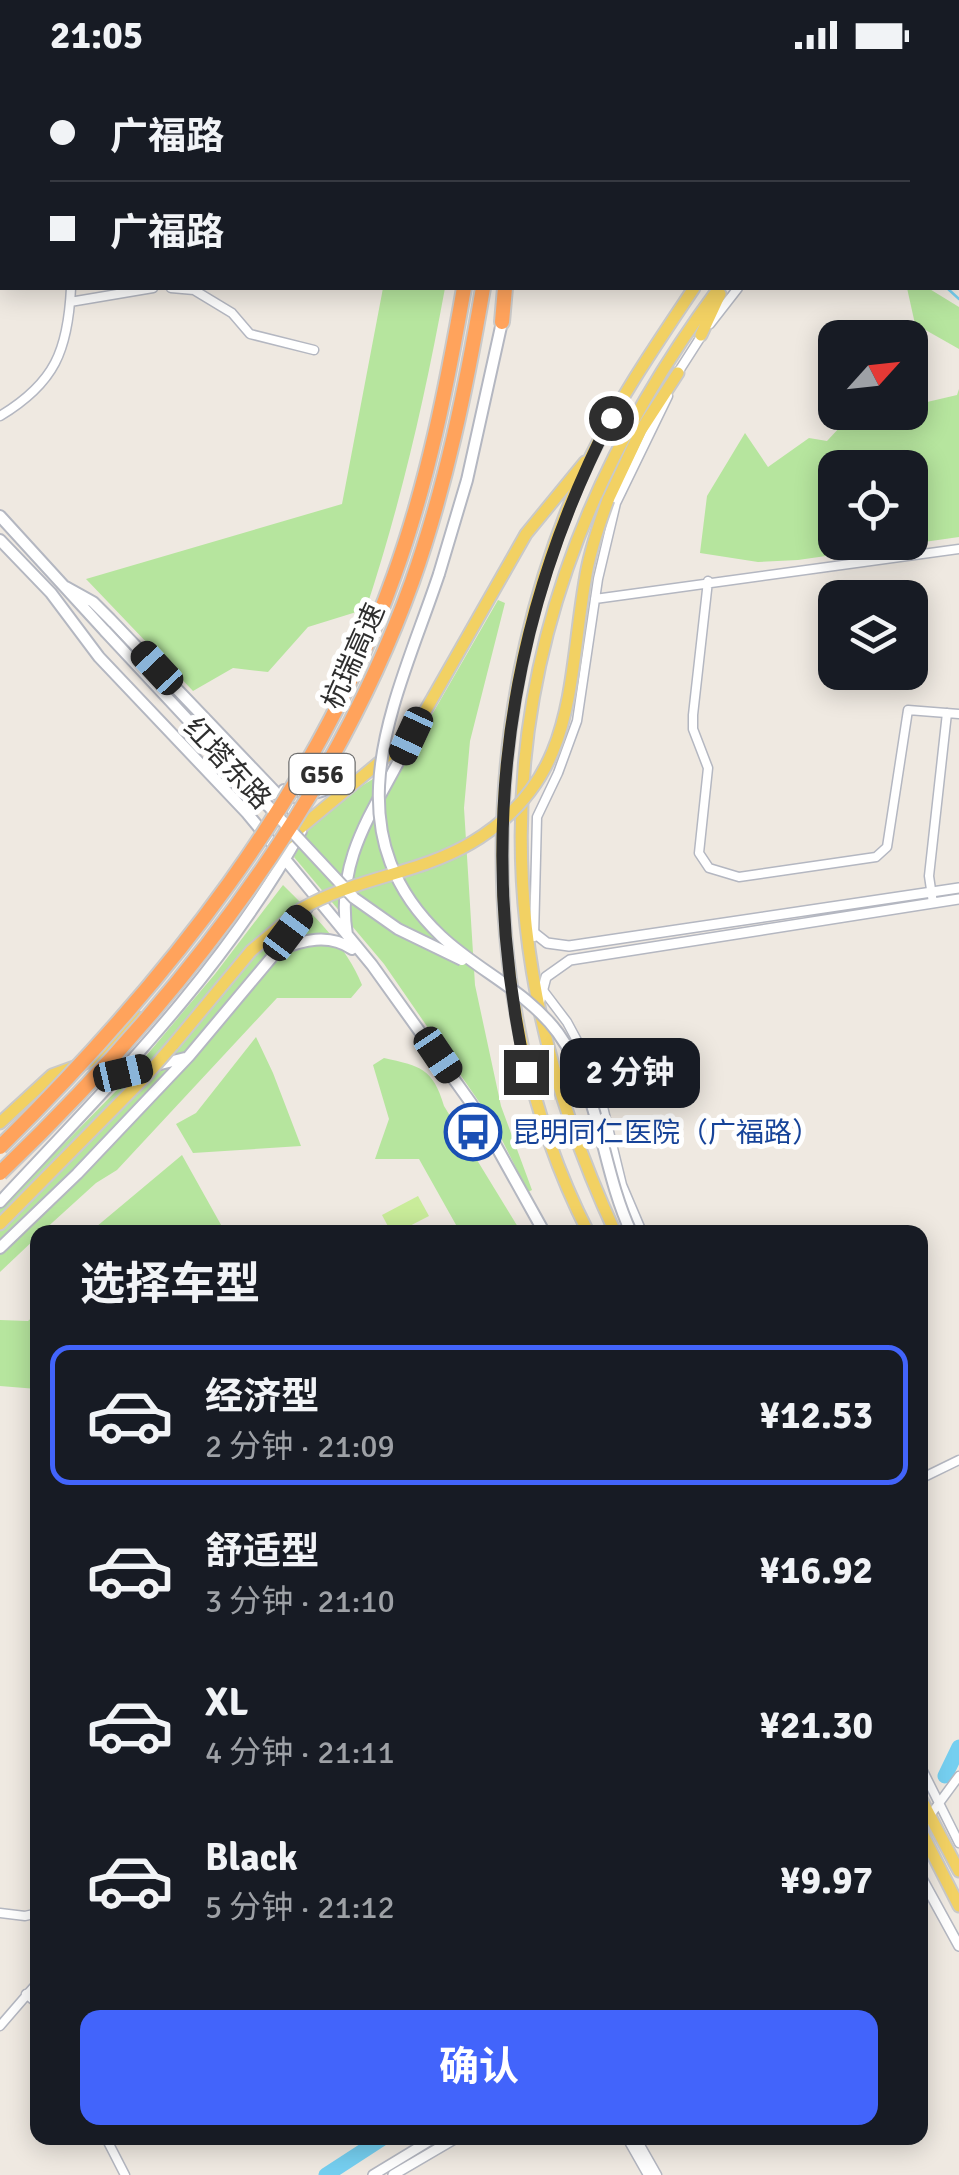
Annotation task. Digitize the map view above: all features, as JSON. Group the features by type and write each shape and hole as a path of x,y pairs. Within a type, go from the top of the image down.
{"highway":[{"name":"杭瑞高速","path":"0,1148 110,1032 192,932 260,840 319,742 367,644 410,530 436,434 464,290"},
{"name":"杭瑞高速","path":"0,1174 98,1073 213,936 275,850 335,752 388,641 433,520 457,427 483,290"},
{"path":"502,322 505,290"}],"main road":[{"path":"585,1225 556,1162 526,1072 516,1025 503,870 503,806 520,664 548,564 592,455 641,368 693,290"},
{"path":"701,335 720,290"},
{"path":"611,1225 579,1154 550,1065 530,958 521,867 521,805 529,719 537,666 564,570 592,497 630,426 720,290"},
{"path":"502,322 466,480 439,574 387,726 378,776 378,813 392,866 414,905 444,939 534,1006 574,1058 588,1092 611,1181 629,1225"},
{"path":"0,1224 146,1076 261,941 301,909 346,887 457,850 501,822 528,794 550,758 565,718 587,570 608,500 642,430 678,373"},
{"path":"348,937 344,918 353,850 370,810 526,534 592,455"},
{"name":"红塔东路","path":"0,516 354,898 398,930 486,970"},
{"name":"红塔东路","path":"0,540 51,593 90,646 248,813 365,958 476,1110 540,1225"},
{"path":"66,586 110,618 306,824"},
{"path":"0,1164 106,1054 201,944 275,848 411,736"},
{"path":"261,778 299,792 328,790 356,781"},
{"path":"0,1202 123,1073 206,975 274,882 306,824"},
{"path":"0,1248 190,1056 278,950 314,897"},
{"path":"278,950 315,939 346,944 365,958"},
{"path":"0,1123 52,1075 106,1054"},
{"path":"123,1073 190,1056"},
{"path":"928,1812 959,1870"},
{"path":"928,1846 959,1906"}],"street":[{"path":"0,416 32,395 50,375 65,338 71,290"},
{"path":"70,302 141,290"},
{"path":"194,290 232,313 250,334 314,350"},
{"path":"736,290 701,335 678,373 616,503 602,557 577,721 537,817 530,931 547,943 568,946 866,902 959,899"},
{"path":"595,599 959,549"},
{"path":"708,581 693,730 708,768 698,852 709,868 739,877 876,858 887,847 908,710 959,714"},
{"path":"932,897 929,876 946,713"},
{"path":"539,1011 542,988 553,970 570,960 868,914 959,888"},
{"path":"866,902 868,914"},
{"path":"678,930 680,943"},
{"path":"530,958 542,988 567,1022 594,1074 622,1185 639,1225"},
{"path":"928,1475 959,1460"},
{"path":"928,1819 959,1776"},
{"path":"928,1781 959,1843"},
{"path":"928,1889 959,1946"},
{"path":"0,1913 30,1915"},
{"path":"0,2026 30,1990"},
{"path":"26,1994 30,1997"},
{"path":"110,2145 125,2175"},
{"path":"373,2175 422,2145"},
{"path":"393,2175 444,2145"},
{"path":"631,2145 648,2175"},
{"path":"640,2145 657,2175"}],"green space":[{"path":"383,290 445,290 411,450 366,609 308,627 268,672 233,668 193,691 86,579 342,504"},
{"path":"907,290 931,290 959,307 959,349 928,331 928,320 914,320"},
{"path":"959,389 959,537 928,541 928,450 818,450 818,557 758,562 700,553 707,496 745,433 768,467 809,438 827,441 837,430 928,430 928,402 957,395"},
{"path":"498,600 505,603 470,741 464,808 475,985 501,1106 532,1190 528,1192 493,1122 384,964 294,857 311,825 360,787 407,758"},
{"path":"283,885 338,944 362,985 351,998 277,998 117,1170 96,1183 50,1225 30,1225 30,1244 0,1272 0,1209 119,1088 215,974"},
{"path":"256,1037 301,1146 193,1153 176,1124 196,1113"},
{"path":"384,1058 416,1067 430,1076 517,1225 456,1225 419,1159 375,1159 389,1119 373,1065"},
{"path":"182,1155 221,1225 98,1225"},
{"path":"418,1196 429,1216 412,1225 387,1225 382,1215"},
{"path":"0,1320 28,1321 30,1388 0,1386"}],"waterway":[{"path":"949,290 959,299"},
{"path":"945,1776 959,1747"},
{"path":"326,2175 372,2145"}],"place":[{"name":"昆明同仁医院（广福路）","path":"473,1132"}],"route":[{"path":"526,1072 516,1025 503,870 503,806 511,718 520,664 559,531 611,418"}]}
